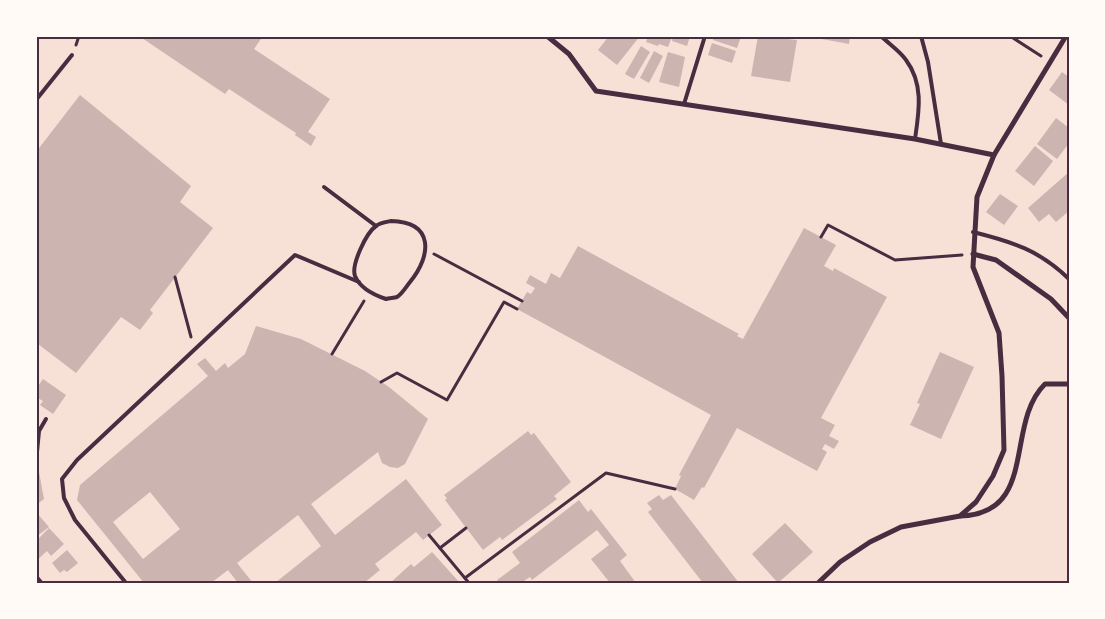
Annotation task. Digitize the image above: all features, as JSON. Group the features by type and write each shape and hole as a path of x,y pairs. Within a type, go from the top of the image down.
{"street":[{"path":"548,36 569,54 596,91 915,139 994,155"},
{"path":"960,516 976,502 993,476 1004,450 999,333 973,267 973,232 977,197 994,155 1066,36"},
{"path":"973,254 996,260 1051,299 1069,318"},
{"path":"818,583 840,562 870,542 900,527 960,516 977,516 996,506 1011,488 1016,474 1022,431 1036,393 1046,384 1069,384"},
{"path":"36,577 41,583"}],"lane":[{"path":"684,104 705,36"},
{"path":"881,36 906,60 916,82 920,98 915,139"},
{"path":"921,36 928,62 941,144"},
{"path":"36,100 72,55"},
{"path":"324,187 376,226"},
{"path":"390,221 404,221 417,228 425,238 427,250 416,274 398,296 386,299 370,292 354,275 355,265 362,245 376,226 390,221"},
{"path":"973,232 1012,241 1036,252 1069,279"},
{"path":"126,583 75,520 64,498 62,479 77,460 295,254 359,282"},
{"path":"36,462 40,431 46,419"}],"path":[{"path":"1010,36 1050,62"},
{"path":"820,237 828,225 895,260 973,254"},
{"path":"427,250 522,301"},
{"path":"175,277 194,348"},
{"path":"332,354 370,292"},
{"path":"381,382 397,373 447,400 504,302 517,309"},
{"path":"465,578 606,473 675,489"},
{"path":"440,548 466,528"},
{"path":"429,535 469,583"}],"building":[{"path":"139,36 263,36 254,49 330,99 308,132 316,137 311,146 295,135 296,133 229,89 225,94"},
{"path":"609,36 640,36 617,65 598,50"},
{"path":"648,36 661,36 671,39 668,47 659,44 658,46 646,42"},
{"path":"673,36 690,36 687,46 672,41"},
{"path":"714,36 741,37 737,48 713,40"},
{"path":"758,36 797,40 790,82 751,76"},
{"path":"805,36 850,36 849,44"},
{"path":"712,43 736,51 732,63 708,55"},
{"path":"641,46 650,52 634,79 625,74"},
{"path":"654,51 663,56 649,83 640,78"},
{"path":"668,52 685,57 679,87 659,82"},
{"path":"1062,72 1069,77 1069,105 1049,90"},
{"path":"80,95 191,186 180,202 213,228 150,310 153,313 140,330 121,317 76,373 38,344 36,346 36,152"},
{"path":"1056,118 1069,128 1069,143 1057,159 1037,144"},
{"path":"1035,146 1053,161 1034,186 1015,171"},
{"path":"1069,172 1069,211 1056,222 1049,214 1039,222 1028,208"},
{"path":"1000,194 1018,206 1004,225 986,212"},
{"path":"804,228 836,245 824,266 833,271 834,268 887,297 821,418 835,425 829,436 839,441 834,449 825,444 822,449 827,452 817,471 737,428 704,488 702,487 694,500 675,489 681,476 679,475 711,415 517,309 527,292 531,294 535,288 526,283 530,275 546,284 551,273 560,278 578,246 739,334 737,336 743,339"},
{"path":"256,326 301,339 365,371 389,387 428,419 405,464 398,468 390,467 382,463 378,452 311,504 335,535 406,479 442,525 423,540 416,532 375,564 380,570 364,583 275,583 321,546 298,515 237,563 253,583 238,583 228,570 211,583 144,583 77,500 80,485 208,376 197,364 205,358 216,371 225,363 228,368 245,354","holes":["150,492 180,529 143,559 113,522"]},
{"path":"940,352 974,367 941,439 910,425 920,404 917,403"},
{"path":"43,379 66,395 53,414 40,405 43,401 36,397 36,389"},
{"path":"528,431 531,435 534,433 571,482 554,496 557,499 502,540 500,537 483,550 445,500 447,498 444,495"},
{"path":"36,469 39,472 44,499 36,505"},
{"path":"659,495 663,500 671,495 739,583 703,583 648,512 652,509 647,503"},
{"path":"579,500 588,512 591,509 627,555 620,561 636,583 610,583 591,559 609,545 597,530 532,580 530,577 524,581 526,583 499,583 497,580 520,563 512,552"},
{"path":"36,512 49,527 36,537"},
{"path":"785,523 813,552 778,583 752,554"},
{"path":"49,528 64,544 51,556 47,551 36,561 36,541"},
{"path":"67,550 78,563 67,572 64,570 60,573 52,563"},
{"path":"432,552 460,583 390,583 411,564 414,567"}]}
